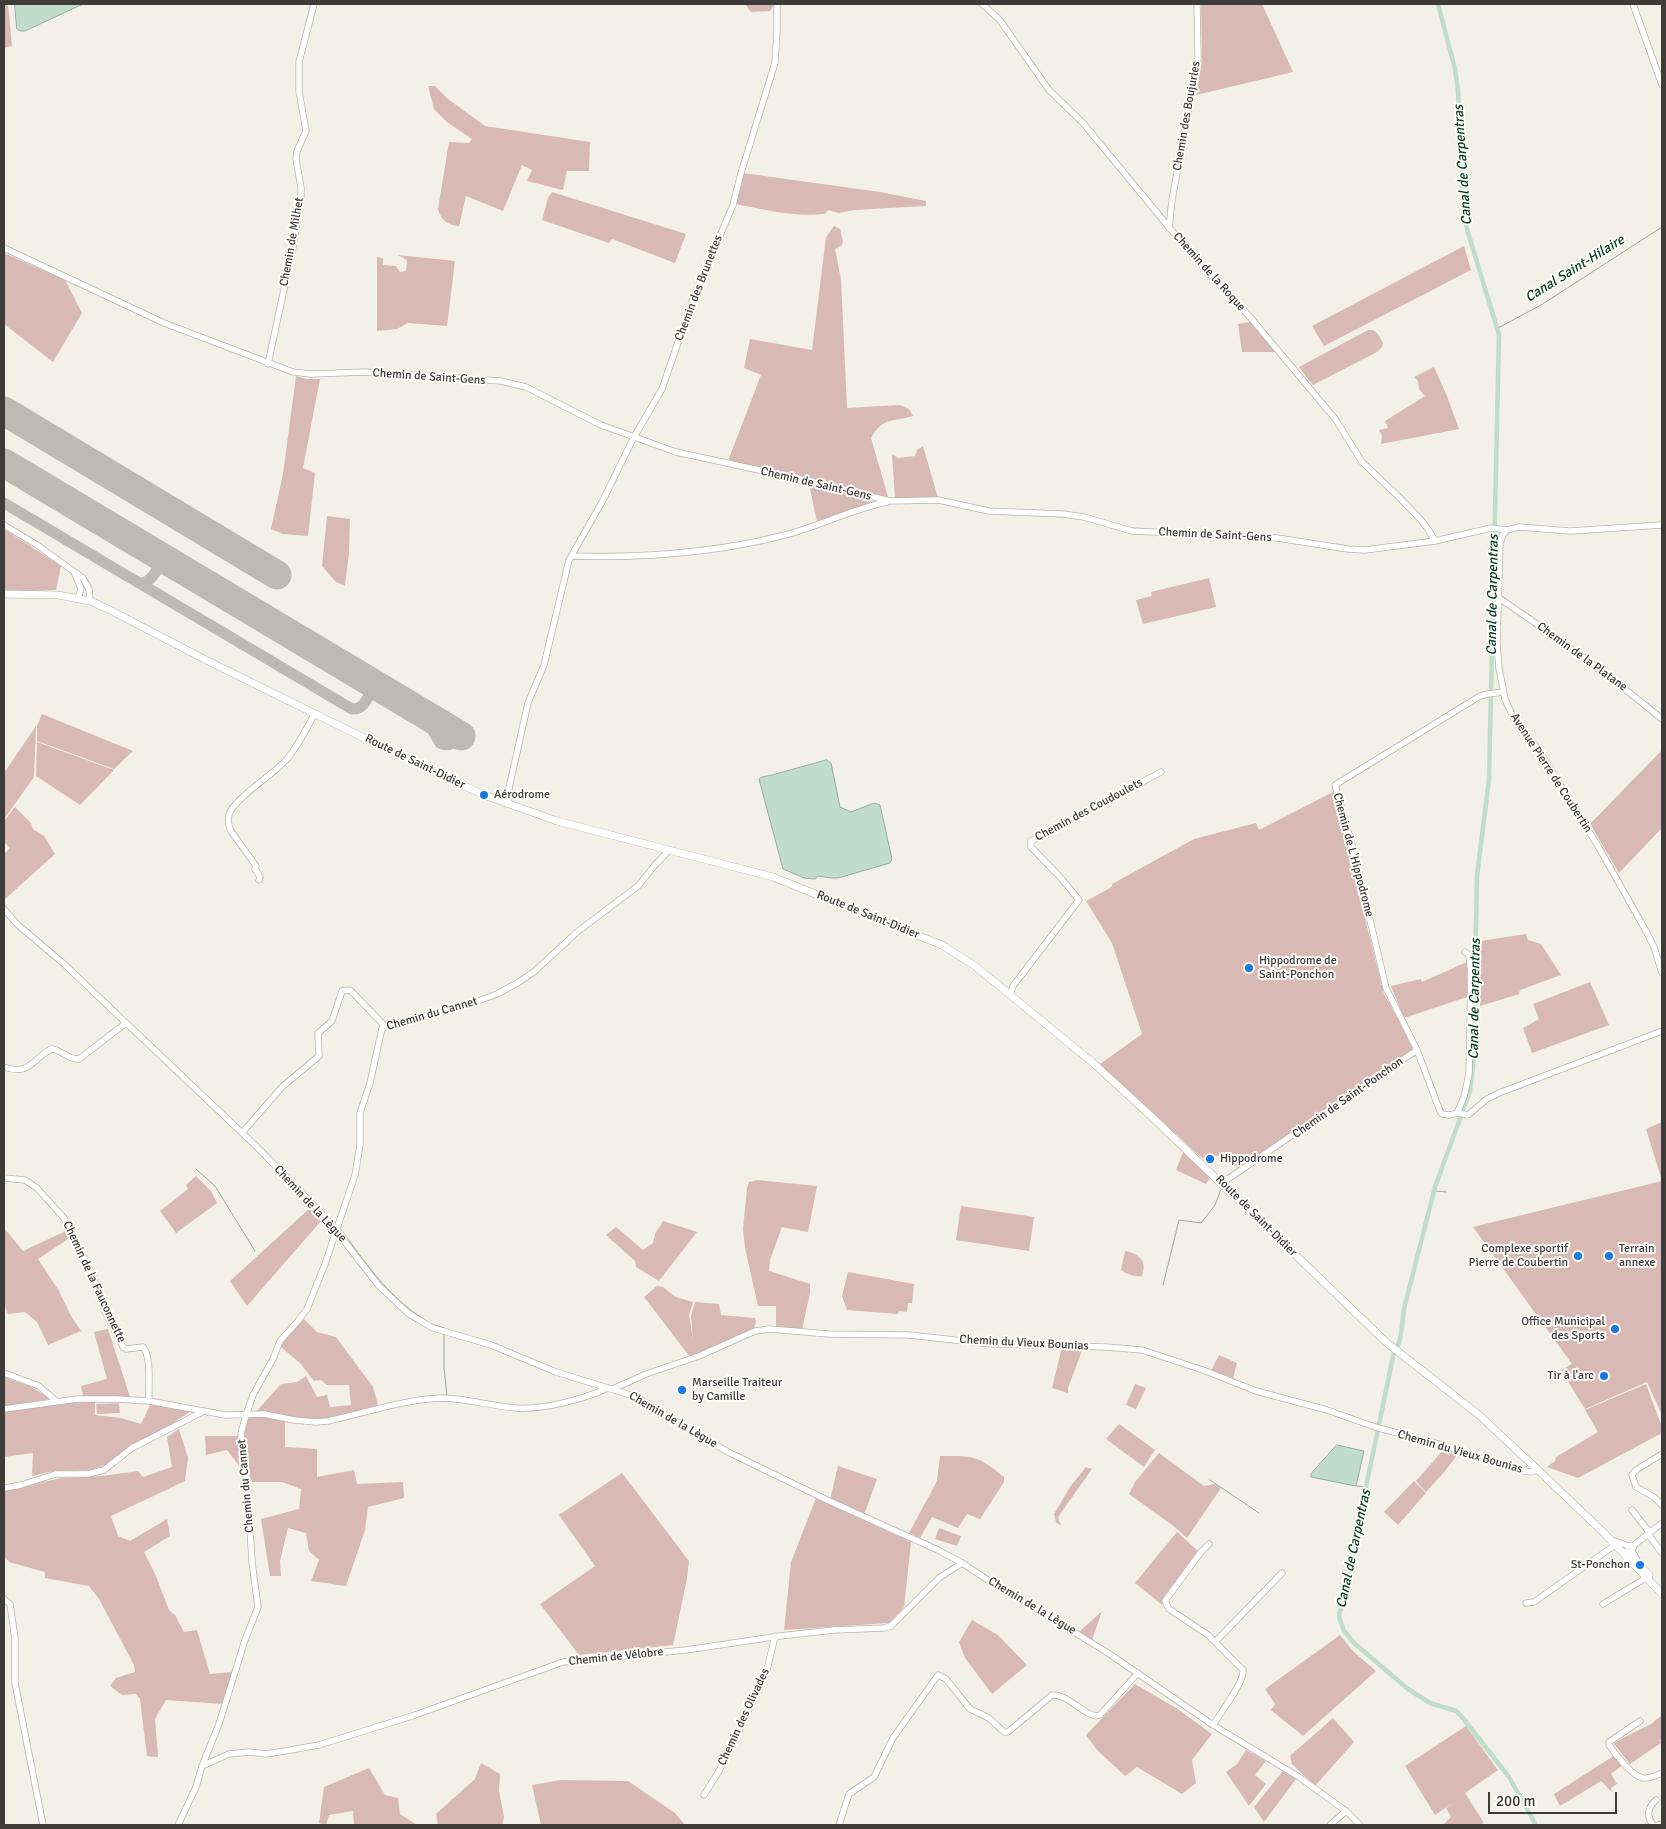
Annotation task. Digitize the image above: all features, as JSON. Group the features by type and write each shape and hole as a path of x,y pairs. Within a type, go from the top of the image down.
{"main road":[{"name":"Route de Saint-Didier","path":"4,594 58,595 90,601 315,713 506,804 557,821 773,877 942,945 964,958 1113,1081 1396,1351 1478,1415 1616,1545"},
{"path":"1616,1545 1630,1547 1648,1577 1662,1594"},
{"path":"1616,1545 1630,1562 1662,1590"}],"street":[{"name":"Chemin de Milhet","path":"268,364 293,247 301,199 296,159 306,131 299,91 299,62 314,4"},
{"name":"Chemin des Brunettes","path":"506,804 528,703 544,665 569,560 634,437 662,389 687,315 733,204 775,63 777,4"},
{"name":"Chemin de la Roque","path":"982,4 999,19 1049,90 1083,123 1114,158 1191,254 1250,317 1336,420 1362,462 1400,497 1428,529 1435,541"},
{"name":"Chemin des Boujurles","path":"1169,228 1172,200 1198,58 1197,4"},
{"path":"1633,4 1662,85"},
{"name":"Chemin de Saint-Gens","path":"4,248 164,323 293,372 311,374 365,372 501,381 526,386 601,425 676,452 805,480 890,502 938,500 989,511 1077,516 1132,530 1277,538 1348,549 1385,549 1435,541 1495,528 1507,530 1519,527 1570,531 1662,525"},
{"path":"572,556 634,557 709,550 786,535 869,506 890,502"},
{"path":"4,525 37,545 87,582 90,601"},
{"name":"Avenue Pierre de Coubertin","path":"1507,530 1500,543 1498,655 1503,692 1513,717 1540,752 1623,889 1654,947 1662,973"},
{"path":"74,573 81,589 78,598"},
{"name":"Chemin de la Platane","path":"1499,598 1541,626 1630,692 1662,719"},
{"name":"Chemin de L'Hippodrome","path":"1417,1050 1386,988 1354,852 1335,785 1480,696 1503,692"},
{"path":"259,880 260,877 255,869 256,866 228,824 230,811 287,759 315,713"},
{"name":"Chemin des Coudoulets","path":"1010,995 1013,986 1079,900 1031,847 1031,841 1161,772"},
{"path":"492,798 508,790"},
{"name":"Chemin du Cannet","path":"178,1825 196,1788 202,1766 212,1744 238,1659 258,1607 252,1562 247,1476 242,1452 241,1433 253,1395 273,1359 280,1341 298,1322 306,1310 337,1230 355,1175 360,1145 360,1113 370,1083 382,1028 470,1004 497,994 519,982 535,971 577,932 638,886 669,850"},
{"name":"Chemin de la Lègue","path":"4,909 18,925 64,964 242,1133 337,1230 379,1286 409,1314 424,1323 491,1345 556,1372 637,1397 730,1453 827,1500 938,1550 1077,1634 1213,1726 1299,1777 1346,1811 1360,1825"},
{"path":"1458,1113 1469,1074 1471,975 1469,955 1465,952"},
{"path":"242,1133 282,1087 318,1056 318,1033 332,1022 342,991 350,990 357,995 382,1023"},
{"path":"4,1068 16,1071 23,1070 51,1049 56,1049 74,1060 79,1059 126,1023"},
{"name":"Chemin de Saint-Ponchon","path":"1222,1183 1417,1050 1442,1114 1458,1113 1468,1115 1487,1099 1499,1093 1662,1031"},
{"name":"Chemin de la Fauconnette","path":"4,1178 25,1180 36,1188 64,1218 92,1274 106,1313 123,1347 126,1349 142,1347 145,1350 148,1367 149,1401"},
{"name":"Chemin du Vieux Bounias","path":"4,1409 56,1401 94,1399 149,1401 225,1415 264,1414 294,1420 328,1422 412,1401 442,1398 469,1400 518,1408 535,1408 611,1388 646,1374 688,1361 754,1331 776,1329 829,1334 909,1334 985,1344 1106,1346 1142,1350 1203,1370 1256,1391 1327,1410 1378,1428 1442,1445 1518,1470 1531,1472 1538,1470"},
{"path":"4,1373 39,1386 56,1401"},
{"path":"4,1488 21,1485 56,1474 88,1474 104,1470 132,1448 202,1412"},
{"path":"1662,1454 1636,1470 1632,1475 1636,1487 1654,1497 1662,1505"},
{"path":"1632,1510 1662,1553"},
{"path":"1630,1562 1630,1547 1662,1523"},
{"path":"1209,1544 1183,1575 1165,1601 1169,1609 1216,1641 1243,1670 1244,1674 1213,1726"},
{"path":"1526,1603 1534,1602 1616,1545"},
{"name":"Chemin de Vélobre","path":"202,1766 229,1754 249,1752 267,1754 319,1745 421,1713 563,1662 677,1651 775,1636 834,1630 884,1628 891,1626 939,1578 962,1563"},
{"path":"1216,1641 1282,1574"},
{"path":"1603,1604 1648,1577"},
{"path":"4,1599 10,1604 15,1639 15,1683 43,1825"},
{"name":"Chemin des Olivades","path":"704,1795 719,1771 766,1674 775,1636"},
{"path":"839,1825 850,1794 874,1777 893,1738 938,1676 946,1679 970,1709 989,1718 1004,1732 1008,1732 1052,1695 1067,1698 1093,1716 1100,1715 1138,1674"},
{"path":"1640,1721 1614,1737 1609,1742 1609,1745 1626,1766 1640,1777 1645,1779 1662,1773"},
{"path":"1653,1825 1650,1823 1649,1809 1650,1805 1656,1800"},
{"path":"1330,1825 1346,1811"},
{"path":"1658,1825 1662,1824"}],"shaded area":[{"path":"4,4 8,4 12,46 4,48"},
{"path":"15,4 83,4 25,31 20,31 17,29"},
{"path":"745,4 775,4 770,11 751,12"},
{"path":"1201,4 1262,4 1293,72 1196,95 1202,59"},
{"path":"428,86 435,86 448,99 485,126 590,142 589,171 567,171 563,190 527,181 532,170 522,165 503,211 466,196 459,226 448,223 443,219 438,209 449,142 469,143 472,139 447,122 434,109"},
{"path":"743,173 880,192 926,201 926,206 854,210 839,213 828,210 825,214 814,215 769,211 736,204"},
{"path":"552,192 686,234 675,263 612,239 609,243 542,220 548,198"},
{"path":"834,226 840,229 843,241 842,245 835,249 841,279 847,408 899,405 909,409 913,416 884,423 875,431 871,438 888,497 728,461 761,375 744,368 750,339 812,350 826,237"},
{"path":"1464,246 1471,270 1324,346 1312,326"},
{"path":"4,253 65,280 82,313 53,362 4,324"},
{"path":"398,255 455,261 447,326 408,323 397,329 377,331 377,257 383,258 383,265 396,266 400,272 406,271 407,260"},
{"path":"1250,322 1275,352 1242,352 1238,324"},
{"path":"1368,330 1373,330 1378,334 1383,343 1377,352 1313,385 1299,367"},
{"path":"1434,367 1459,429 1381,444 1382,436 1379,430 1388,428 1385,421 1425,396 1419,389 1418,381 1414,377"},
{"path":"296,376 307,379 320,379 303,468 315,473 308,536 283,534 271,529 283,474"},
{"path":"923,446 938,498 895,499 892,454 898,458 915,456 917,450"},
{"path":"809,484 873,500 869,504 817,522"},
{"path":"327,516 350,519 349,553 345,586 336,582 322,566"},
{"path":"4,529 61,566 56,590 4,592"},
{"path":"1209,578 1216,607 1143,624 1136,600 1152,596 1151,592"},
{"path":"42,714 133,751 114,769 37,741 37,726"},
{"path":"36,726 34,777 4,819 4,773"},
{"path":"37,742 114,770 80,805 36,776"},
{"path":"1662,750 1662,828 1619,873 1590,824"},
{"path":"827,760 831,763 840,807 851,812 874,803 880,805 892,859 890,863 838,878 818,876 815,879 804,878 783,869 759,779"},
{"name":"Hippodrome de Saint-Ponchon","path":"1335,791 1360,888 1358,890 1384,994 1412,1044 1412,1050 1242,1170 1220,1156 1206,1155 1203,1159 1100,1064 1142,1034 1112,943 1086,901 1112,887 1112,884 1194,839 1256,823 1259,830"},
{"path":"15,807 31,823 33,829 44,836 55,854 4,900 4,854 10,848 4,842 4,821"},
{"path":"1526,934 1528,940 1541,944 1561,975 1520,990 1519,994 1480,1006 1481,941"},
{"path":"1467,962 1467,997 1404,1018 1391,986 1421,979 1422,982"},
{"path":"1590,982 1609,1025 1532,1053 1523,1028 1539,1019 1533,1004"},
{"path":"1662,1122 1662,1181 1646,1129"},
{"path":"1184,1150 1211,1177 1206,1184 1176,1170"},
{"path":"196,1176 211,1191 217,1203 176,1233 160,1211 188,1189 186,1185"},
{"path":"757,1180 817,1186 808,1232 782,1227 770,1260 769,1271 810,1284 810,1293 802,1330 776,1327 776,1306 758,1306 745,1248 743,1229 747,1188 749,1182"},
{"name":"Complexe sportif Pierre de Coubertin","path":"1662,1181 1662,1415 1647,1382 1585,1409 1561,1370 1572,1364 1473,1227"},
{"path":"961,1206 1034,1217 1029,1251 956,1240"},
{"path":"310,1208 321,1221 247,1306 230,1281"},
{"path":"663,1221 697,1232 659,1281 636,1267 635,1261 606,1235 616,1227 643,1250 653,1243 655,1234"},
{"path":"4,1228 23,1251 68,1230 71,1237 38,1259 59,1291 71,1316 81,1331 48,1345 37,1322 25,1312 8,1314 4,1304"},
{"path":"1125,1251 1135,1254 1141,1259 1144,1266 1142,1276 1131,1275 1121,1270"},
{"path":"848,1272 914,1284 912,1303 908,1303 907,1312 899,1311 898,1314 847,1310 842,1296"},
{"path":"657,1286 663,1287 676,1297 693,1302 689,1315 693,1339 691,1316 695,1302 719,1304 721,1315 755,1318 756,1322 753,1331 696,1356 695,1353 695,1356 690,1357 644,1297"},
{"path":"304,1319 317,1332 336,1337 373,1387 378,1405 370,1410 329,1420 302,1420 255,1413 281,1384 297,1382 306,1376 317,1397 327,1395 330,1407 351,1405 349,1385 327,1385 321,1380 314,1381 300,1363 281,1347 282,1342"},
{"path":"108,1329 130,1397 83,1396 81,1386 107,1379 94,1332"},
{"path":"1062,1347 1083,1348 1068,1388 1068,1393 1052,1388"},
{"path":"1219,1355 1237,1363 1233,1379 1211,1371"},
{"path":"4,1377 32,1387 50,1399 4,1407"},
{"path":"1135,1384 1146,1388 1136,1409 1126,1405"},
{"path":"1646,1384 1662,1427 1662,1433 1578,1478 1547,1467 1555,1461 1556,1457 1598,1432 1585,1410"},
{"path":"95,1402 95,1415 121,1418 141,1424 151,1403 191,1411 163,1430 131,1445 108,1464 91,1470 49,1472 32,1476 33,1453 4,1457 4,1412 60,1403"},
{"path":"119,1403 120,1413 97,1414 96,1404"},
{"path":"253,1415 285,1420 285,1447 317,1449 317,1477 354,1470 357,1484 403,1482 404,1498 368,1507 365,1530 346,1586 311,1581 319,1560 309,1551 306,1533 288,1528 280,1561 281,1576 270,1576 261,1519 299,1509 301,1489 282,1482 252,1482 245,1438 246,1421"},
{"path":"1119,1424 1155,1450 1144,1467 1106,1439"},
{"path":"179,1429 188,1458 185,1481 111,1516 118,1536 130,1541 167,1519 170,1536 144,1552 156,1576 169,1610 175,1615 184,1632 197,1630 210,1674 232,1672 223,1704 166,1700 155,1719 158,1757 147,1756 140,1699 136,1694 122,1695 110,1686 116,1678 135,1672 134,1665 99,1599 89,1586 45,1578 45,1572 9,1562 4,1556 4,1491 61,1478 102,1476 138,1471 143,1477 172,1467 167,1437"},
{"path":"205,1436 238,1436 243,1471 227,1450 206,1455"},
{"path":"1337,1445 1364,1451 1356,1486 1311,1477 1311,1474"},
{"path":"1445,1448 1458,1452 1458,1454 1426,1492 1416,1481"},
{"path":"1159,1453 1204,1486 1215,1484 1221,1488 1187,1538 1129,1494 1135,1482"},
{"path":"940,1456 975,1458 987,1464 1004,1477 1004,1482 980,1519 967,1514 958,1528 932,1517 920,1538 909,1533 937,1481"},
{"path":"838,1466 877,1479 864,1515 830,1500"},
{"path":"1086,1467 1092,1469 1058,1517 1061,1526 1056,1522 1054,1514 1070,1487"},
{"path":"622,1473 689,1561 673,1645 579,1655 540,1604 595,1566 559,1515"},
{"path":"1414,1481 1426,1493 1398,1525 1384,1512"},
{"path":"816,1498 911,1542 904,1607 889,1623 784,1630 791,1562"},
{"path":"939,1528 961,1536 957,1546 935,1539"},
{"path":"1177,1532 1198,1551 1165,1595 1163,1604 1161,1604 1135,1583"},
{"path":"1102,1611 1092,1640 1079,1632"},
{"path":"972,1620 998,1635 1027,1665 992,1694 965,1658 959,1642"},
{"path":"1340,1635 1354,1652 1376,1671 1303,1736 1271,1710 1275,1704 1265,1689"},
{"path":"1135,1684 1176,1708 1212,1734 1192,1760 1196,1783 1182,1794 1137,1767 1125,1776 1097,1750 1086,1735"},
{"path":"1662,1715 1661,1743 1630,1764 1614,1744 1651,1724"},
{"path":"1333,1718 1354,1742 1315,1786 1292,1764 1290,1756"},
{"path":"1466,1726 1498,1770 1465,1793 1484,1823 1480,1825 1443,1825 1451,1817 1446,1808 1454,1802 1435,1815 1405,1766"},
{"path":"1246,1750 1266,1761 1255,1775 1266,1784 1249,1806 1226,1772 1237,1764"},
{"path":"1615,1755 1623,1765 1611,1774 1617,1784 1611,1788 1612,1792 1601,1781 1560,1806 1554,1794"},
{"path":"481,1763 500,1774 499,1791 504,1817 502,1825 438,1825 436,1814 475,1779"},
{"path":"369,1768 385,1795 398,1798 400,1814 417,1825 354,1825 353,1811 329,1815 326,1825 319,1823 324,1787"},
{"path":"1283,1771 1296,1779 1264,1822 1254,1807"},
{"path":"561,1780 628,1781 675,1813 685,1825 541,1825 532,1785"}],"waterway":[{"name":"Canal de Carpentras","path":"1438,4 1455,69 1458,91 1464,219 1499,335 1489,779 1477,876 1473,1068 1470,1091 1435,1187 1404,1309 1400,1338 1394,1352 1339,1617 1344,1631 1354,1643 1408,1689 1430,1703 1456,1711 1462,1717 1509,1777 1536,1825"},
{"name":"Canal Saint-Hilaire","path":"1498,328 1541,305 1662,227"},
{"path":"196,1169 215,1186 255,1251"},
{"path":"1163,1285 1179,1220 1201,1223 1215,1205 1222,1187"},
{"path":"1435,1191 1446,1192"},
{"path":"312,1209 333,1231"},
{"path":"340,1228 388,1290 424,1319"},
{"path":"354,1258 373,1283"},
{"path":"381,1291 405,1314"},
{"path":"408,1317 426,1327"},
{"path":"429,1323 444,1328"},
{"path":"444,1334 444,1368 447,1395"},
{"path":"1210,1480 1259,1513"},
{"path":"1357,1486 1366,1487"}],"taxiway":[{"path":"4,503 352,709 356,709 363,704 369,697 375,684"},
{"path":"154,552 159,558 159,567"},
{"path":"142,583 151,579 159,567 166,563 172,563"},
{"path":"422,712 440,743 452,744 458,734"}],"runway":[{"path":"4,411 277,575"},
{"path":"4,463 461,736"}],"place":[{"name":"Aérodrome","path":"484,795"},
{"name":"Hippodrome de Saint-Ponchon","path":"1249,968"},
{"name":"Hippodrome","path":"1210,1159"},
{"name":"Complexe sportif Pierre de Coubertin","path":"1578,1256"},
{"name":"Terrain annexe","path":"1609,1256"},
{"name":"Office Municipal des Sports","path":"1615,1329"},
{"name":"Tir à l'arc","path":"1604,1376"},
{"name":"Marseille Traiteur by Camille","path":"682,1390"},
{"name":"St-Ponchon","path":"1640,1565"}]}
